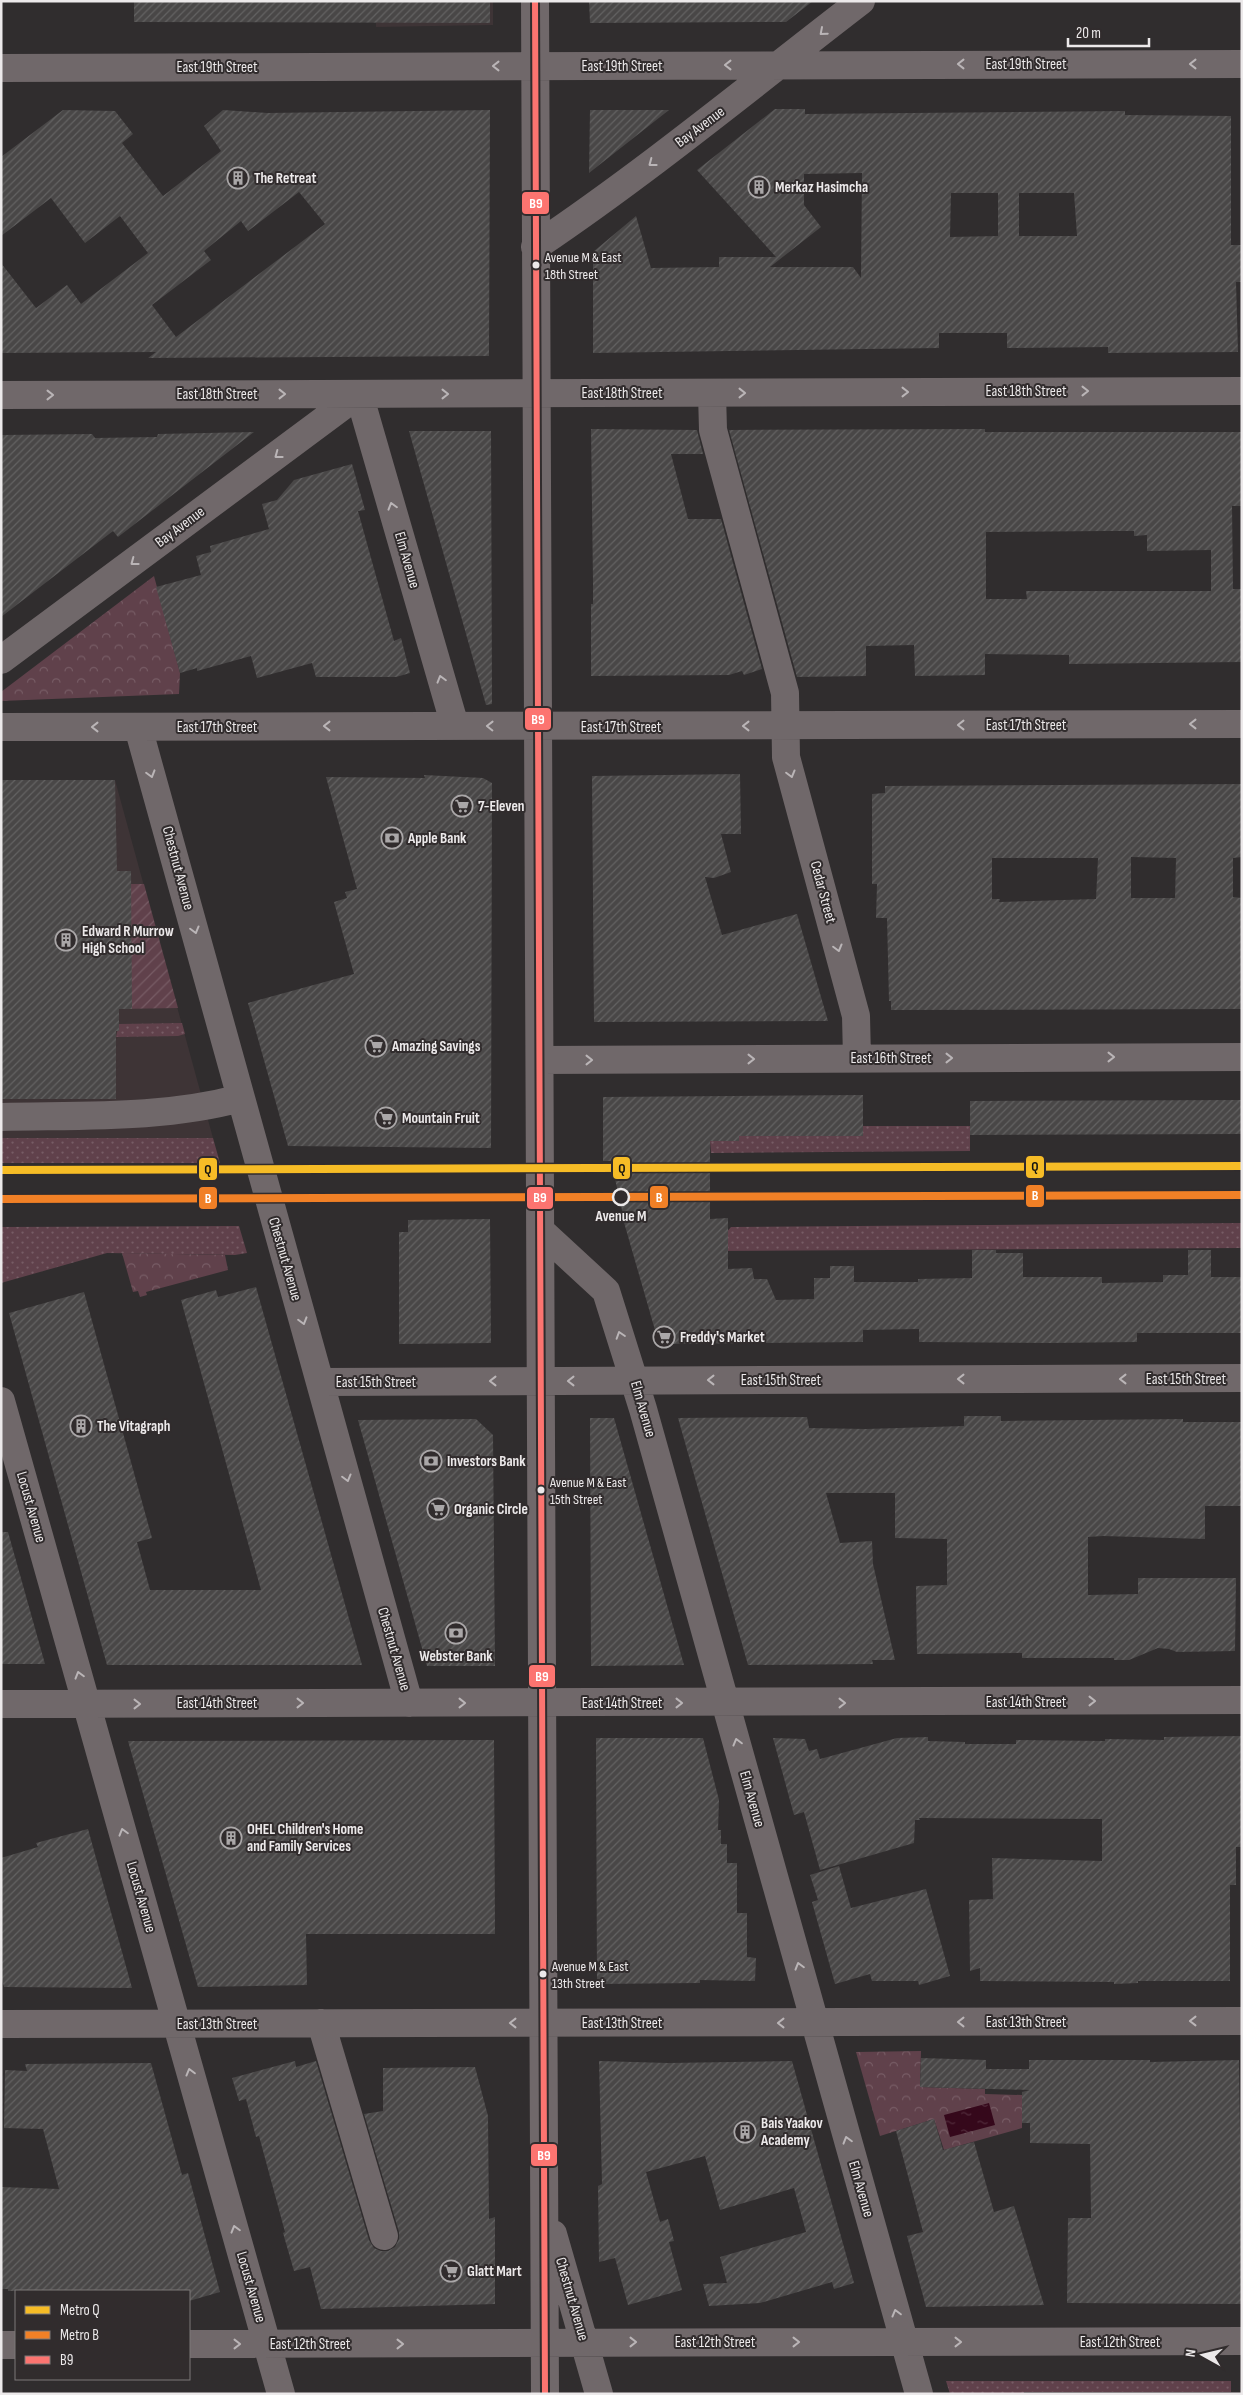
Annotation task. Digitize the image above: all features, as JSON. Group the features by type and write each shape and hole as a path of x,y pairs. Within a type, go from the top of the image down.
{"street":[{"path":"535,1 546,2394"},
{"name":"Bay Avenue","path":"535,247 582,216 861,1"},
{"name":"East 19th Street","path":"1,68 1242,64"},
{"name":"East 18th Street","path":"1,395 1242,390"},
{"name":"Cedar Street","path":"712,393 713,430 785,693 786,757 856,1016 857,1058"},
{"name":"Bay Avenue","path":"1,660 359,394"},
{"name":"Elm Avenue","path":"359,394 455,726"},
{"name":"East 17th Street","path":"1,727 1242,724"},
{"name":"Chestnut Avenue","path":"138,727 409,1703"},
{"name":"East 16th Street","path":"540,1060 1242,1057"},
{"path":"1,1117 165,1112 205,1107 241,1098"},
{"name":"Elm Avenue","path":"541,1231 606,1291 635,1381 918,2394"},
{"name":"East 15th Street","path":"320,1382 1242,1378"},
{"name":"Locust Avenue","path":"1,1401 281,2394"},
{"name":"East 14th Street","path":"1,1704 1242,1700"},
{"name":"East 13th Street","path":"1,2024 1242,2021"},
{"path":"321,2023 384,2236"},
{"name":"Chestnut Avenue","path":"544,2204 599,2394"},
{"name":"East 12th Street","path":"190,2344 1242,2341"},
{"path":"1,2345 15,2345"}],"shaded area":[{"path":"375,1 493,1 493,25 376,27"},
{"name":"Edward R Murrow High School","path":"1,780 115,780 213,1138 1,1138"}],"green space":[{"path":"154,576 180,673 179,694 1,701 1,692"},
{"path":"117,884 144,884 178,1008 118,1009"},
{"path":"182,1023 185,1034 178,1036 116,1037 119,1024"},
{"path":"863,1126 970,1126 970,1151 711,1153 710,1141 739,1141 739,1136 863,1136"},
{"path":"1,1138 213,1138 220,1163 1,1163"},
{"path":"1242,1223 1242,1248 710,1251 731,1227"},
{"path":"239,1226 247,1253 235,1255 107,1253 1,1283 1,1227"},
{"path":"122,1253 225,1255 228,1270 146,1292 147,1295 140,1297 138,1291 133,1292"},
{"path":"921,2051 920,2087 985,2089 985,2094 1022,2095 1022,2128 944,2150 934,2119 880,2136 856,2052"},
{"path":"946,2381 1231,2381 1231,2392 950,2394"}],"water":[{"path":"989,2103 995,2125 950,2137 944,2115"}],"building":[{"path":"134,1 490,1 490,23 134,22"},
{"path":"589,1 813,1 786,22 590,23"},
{"path":"775,109 805,109 805,114 1125,111 1125,115 1231,116 1231,245 1242,245 1242,282 1236,282 1238,352 1108,353 1108,347 1007,348 1007,333 939,333 939,348 593,353 593,252 636,216 651,268 719,267 719,257 776,257 697,170","holes":["862,173 861,278 853,267 770,267 821,227 804,205 804,174","951,193 998,193 998,236 950,237","1019,193 1074,193 1077,236 1019,236"]},
{"path":"63,110 115,111 133,134 122,143 163,196 221,151 204,126 223,110 267,113 490,110 489,356 148,358 156,352 1,353 1,263 36,308 67,285 81,304 148,253 120,216 85,243 51,198 1,236 1,157","holes":["299,192 325,224 176,337 152,305 211,260 204,251 241,221 248,231"]},
{"path":"590,110 669,110 589,173"},
{"path":"591,429 697,430 703,454 671,454 688,519 721,519 762,669 744,675 742,671 729,675 591,676 591,604 593,604 593,582"},
{"path":"985,429 985,432 1242,432 1242,506 1232,506 1233,589 1242,589 1242,662 1069,664 1069,655 985,654 985,675 915,676 914,645 866,646 866,676 797,677 729,430","holes":["1134,531 1134,536 1147,535 1147,551 1211,550 1211,591 1026,591 1027,599 986,599 986,532"]},
{"path":"409,431 491,431 492,704 486,705"},
{"path":"254,432 118,537 113,531 1,617 1,435 92,434 95,438 157,437 158,434"},
{"path":"352,464 365,510 358,511 394,641 401,638 410,673 396,677 316,677 312,663 257,678 251,656 197,671 197,668 180,673 156,587 201,575 196,556 211,552 210,546 269,529 262,504 277,500 294,480"},
{"path":"740,774 741,834 721,834 731,872 714,878 705,877 722,935 797,914 828,1021 594,1022 592,776"},
{"path":"424,775 483,778 492,783 491,1148 288,1146 248,1003 354,974 334,902 347,898 345,892 357,889 326,777 425,778"},
{"name":"Edward R Murrow High School","path":"1,780 115,780 117,871 131,871 132,1009 119,1009 119,1031 116,1031 116,1099 1,1099"},
{"path":"1241,784 1242,857 1233,858 1233,897 1242,898 1242,1009 891,1010 891,1001 889,1001 887,918 876,918 877,884 872,884 872,794 885,793 885,786","holes":["1131,857 1176,858 1175,898 1131,898","992,858 1098,858 1096,899 999,902 1000,899 992,899"]},
{"path":"863,1095 863,1136 739,1136 739,1141 710,1141 710,1219 728,1218 728,1269 752,1268 754,1279 767,1279 776,1300 814,1299 814,1278 830,1278 830,1266 854,1266 854,1282 918,1282 918,1279 972,1278 972,1250 996,1250 996,1253 1023,1253 1023,1277 1102,1277 1102,1283 1163,1282 1163,1275 1188,1275 1188,1250 1211,1250 1211,1277 1242,1277 1242,1333 1137,1333 1137,1342 919,1342 919,1329 863,1330 863,1342 659,1344 623,1219 611,1161 603,1161 603,1097"},
{"path":"1242,1100 1242,1134 970,1135 970,1101"},
{"path":"490,1219 491,1343 399,1344 399,1232 408,1232 408,1220"},
{"name":"The Vitagraph","path":"256,1287 362,1665 107,1665 9,1313 84,1292 152,1538 137,1542 150,1590 261,1590 181,1300 216,1290 218,1297"},
{"path":"964,1416 1001,1416 1001,1421 1183,1419 1183,1422 1241,1422 1241,1506 1205,1506 1205,1539 1088,1537 1088,1595 1138,1594 1138,1578 1236,1578 1235,1651 1177,1652 1158,1648 1129,1660 1114,1660 1114,1658 1022,1658 1022,1653 917,1654 916,1586 947,1585 947,1539 895,1538 895,1493 826,1493 840,1543 872,1541 873,1564 895,1660 872,1660 873,1664 748,1665 678,1418 807,1417 809,1428 866,1429 964,1426"},
{"path":"590,1418 614,1418 684,1665 591,1666"},
{"path":"476,1419 493,1435 495,1666 427,1666 358,1420"},
{"path":"1,1532 8,1532 45,1664 1,1664"},
{"path":"1242,1736 1242,1847 1236,1847 1236,1885 1230,1885 1230,1981 1138,1981 1138,1983 1114,1984 1114,1982 980,1981 980,1968 970,1971 969,1900 993,1899 992,1858 1102,1861 1102,1819 919,1818 920,1820 915,1820 914,1843 820,1870 804,1812 794,1815 773,1738 805,1739 809,1751 817,1749 820,1759 897,1738 928,1737 928,1741 965,1742 965,1744 1016,1744 1016,1740 1164,1740 1164,1737"},
{"path":"596,1738 703,1738 719,1800 718,1830 721,1830 721,1844 727,1844 727,1863 737,1863 737,1913 747,1913 747,1957 756,1958 755,1981 700,1980 700,1983 597,1984"},
{"path":"494,1740 495,1934 306,1934 307,1985 198,1987 128,1741"},
{"path":"88,1829 132,1988 4,1987 1,1976 1,1858 38,1847 36,1843"},
{"path":"839,1866 851,1908 926,1889 950,1976 919,1985 918,1981 872,1981 870,1974 835,1984 812,1902 818,1900 810,1875"},
{"path":"921,2058 986,2060 986,2069 1029,2069 1029,2060 1150,2060 1150,2062 1239,2060 1242,2304 1067,2303 1068,2218 1091,2218 1090,2144 1030,2143 1030,2123 1022,2123 1022,2092 1030,2090 920,2087"},
{"path":"295,2061 296,2067 316,2061 369,2240 374,2248 381,2251 388,2251 395,2247 399,2239 399,2232 364,2114 383,2111 383,2068 475,2067 488,2116 489,2219 495,2217 495,2304 321,2309 310,2267 294,2271 259,2136 256,2137 246,2099 239,2101 232,2078"},
{"path":"599,2061 668,2063 792,2061 854,2283 834,2289 832,2282 760,2303 709,2306 703,2284 727,2283 720,2257 806,2232 794,2188 720,2210 705,2156 646,2172 660,2222 668,2219 674,2241 669,2242 682,2290 628,2305 615,2258 599,2262 598,2186 602,2184"},
{"path":"151,2063 182,2175 188,2173 220,2292 190,2301 190,2290 8,2291 8,2289 1,2289 1,2187 59,2189 43,2129 4,2128 5,2070 27,2071 25,2064"},
{"path":"934,2119 943,2150 974,2142 994,2212 1014,2206 1044,2305 926,2307 907,2236 923,2232 896,2131"}],"metro line":[{"name":"Q","path":"1,1170 1242,1166"},
{"name":"B","path":"1,1199 1242,1195"}],"transit line":[{"name":"B9","path":"535,1 545,2394"}],"place":[{"name":"The Retreat","path":"238,178"},
{"name":"Merkaz Hasimcha","path":"759,187"},
{"name":"Avenue M & East 18th Street","path":"536,265"},
{"name":"7-Eleven","path":"462,806"},
{"name":"Apple Bank","path":"392,838"},
{"name":"Edward R Murrow High School","path":"66,940"},
{"name":"Amazing Savings","path":"376,1046"},
{"name":"Mountain Fruit","path":"386,1118"},
{"name":"Avenue M","path":"621,1197"},
{"name":"Freddy's Market","path":"664,1337"},
{"name":"The Vitagraph","path":"81,1426"},
{"name":"Investors Bank","path":"431,1461"},
{"name":"Avenue M & East 15th Street","path":"541,1490"},
{"name":"Organic Circle","path":"438,1509"},
{"name":"Webster Bank","path":"456,1633"},
{"name":"OHEL Children's Home and Family Services","path":"231,1838"},
{"name":"Avenue M & East 13th Street","path":"543,1974"},
{"name":"Bais Yaakov Academy","path":"745,2132"},
{"name":"Glatt Mart","path":"451,2271"}]}
